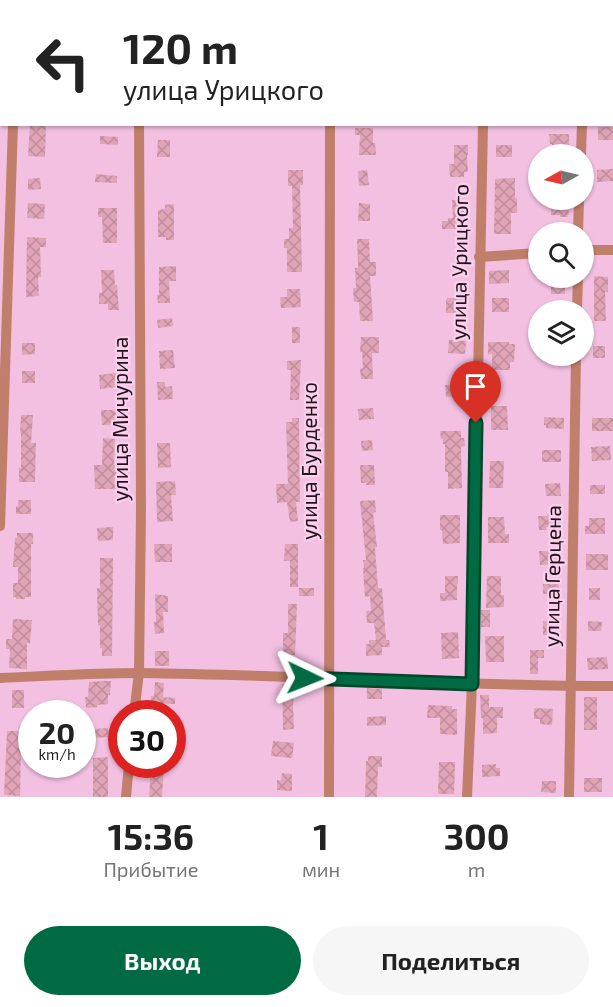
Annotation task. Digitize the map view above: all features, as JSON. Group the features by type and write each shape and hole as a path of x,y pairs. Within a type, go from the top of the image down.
{"street":[{"path":"0,526 13,126"},
{"name":"улица Мичурина","path":"136,700 139,673 141,510 139,126"},
{"name":"улица Бурденко","path":"329,797 330,126"},
{"name":"улица Урицкого","path":"467,797 472,684 483,126"},
{"path":"581,144 582,126"},
{"path":"594,250 613,250"},
{"path":"479,257 528,254"},
{"name":"улица Герцена","path":"568,797 576,366"},
{"path":"0,678 139,673 472,684 613,686"},
{"path":"126,797 128,778"}],"building":[{"path":"30,126 46,126 45,157 28,156"},
{"path":"598,127 613,127 613,140 598,140"},
{"path":"355,128 373,128 376,155 359,155 360,135 355,135"},
{"path":"549,134 569,134 569,144 550,144"},
{"path":"100,136 118,137 118,145 100,144"},
{"path":"158,140 170,140 170,157 157,157"},
{"path":"454,145 468,145 468,172 464,172 464,177 450,177 449,164 454,164"},
{"path":"496,145 512,145 512,157 496,157"},
{"path":"613,169 613,181 597,182 597,170"},
{"path":"288,170 303,170 303,185 300,185 302,272 287,272 287,248 284,248 284,239 289,239 289,228 293,228 292,186 288,186"},
{"path":"367,170 369,185 359,186 358,171"},
{"path":"96,174 117,176 117,183 95,182"},
{"path":"40,178 41,189 28,190 28,179"},
{"path":"515,178 517,213 511,213 511,234 494,234 495,179"},
{"path":"452,200 467,200 467,229 442,229 442,221 453,218"},
{"path":"28,203 45,204 44,219 27,218"},
{"path":"359,203 370,204 370,221 358,221"},
{"path":"174,204 174,240 166,240 166,237 158,237 158,210 165,209 165,205"},
{"path":"98,208 117,208 117,243 103,243 102,217 98,217"},
{"path":"551,210 569,210 568,217 551,215"},
{"path":"27,237 46,238 46,247 40,247 39,296 26,297"},
{"path":"357,239 369,239 370,262 376,262 376,276 370,276 373,321 360,321 359,302 354,302 355,268 358,268"},
{"path":"176,266 176,281 169,281 170,303 158,303 159,267"},
{"path":"101,270 114,270 119,310 108,310 108,304 99,304 99,293 102,293"},
{"path":"509,270 509,283 489,284 489,271"},
{"path":"594,276 608,277 608,292 605,292 606,321 594,321"},
{"path":"551,288 565,288 565,294 551,294"},
{"path":"287,289 300,289 301,307 281,308 280,297 287,297"},
{"path":"447,298 465,298 465,313 446,313"},
{"path":"492,298 509,298 509,312 492,312"},
{"path":"172,318 173,326 158,328 157,320"},
{"path":"292,327 300,327 300,343 292,343"},
{"path":"361,337 379,337 379,353 372,353 373,379 361,379 360,369 363,368 362,352 360,352"},
{"path":"449,340 466,341 465,354 448,353"},
{"path":"488,342 515,344 514,362 510,362 510,370 492,370 492,354 488,354"},
{"path":"22,343 35,343 35,354 22,355"},
{"path":"594,346 605,346 605,358 594,358"},
{"path":"173,350 175,368 160,369 159,351"},
{"path":"301,360 299,400 290,400 291,370 287,370 287,361"},
{"path":"22,371 35,371 35,383 22,383"},
{"path":"116,373 117,387 100,389 99,375"},
{"path":"157,382 165,382 165,387 172,386 173,399 158,400"},
{"path":"462,384 463,396 446,397 445,385"},
{"path":"491,406 507,406 508,430 491,430"},
{"path":"373,408 374,419 359,420 358,409"},
{"path":"101,410 116,410 116,425 102,425"},
{"path":"21,415 33,415 31,443 36,443 35,482 19,482"},
{"path":"544,417 564,418 564,429 546,428"},
{"path":"292,418 299,418 300,502 296,502 298,521 290,522 287,502 277,503 276,484 288,484 286,422 292,422"},
{"path":"592,418 613,418 613,431 592,431"},
{"path":"440,431 461,431 461,438 464,438 465,446 461,447 462,488 448,489 448,472 445,472 445,444 441,439"},
{"path":"103,438 115,439 116,489 95,489 94,465 102,465"},
{"path":"372,440 373,450 362,451 361,441"},
{"path":"157,443 170,443 171,467 158,468"},
{"path":"610,446 611,460 592,461 591,447"},
{"path":"542,450 561,450 561,462 542,462"},
{"path":"490,461 504,461 503,488 489,488"},
{"path":"360,465 374,465 375,485 361,483"},
{"path":"175,481 176,495 171,495 173,521 157,522 156,482"},
{"path":"560,483 561,496 546,496 545,484"},
{"path":"590,485 605,485 605,494 590,494"},
{"path":"18,500 31,500 31,514 16,514"},
{"path":"375,500 376,512 373,513 378,588 382,588 386,640 389,640 390,647 382,647 382,655 366,656 366,644 369,644 369,640 376,640 374,623 367,623 366,611 371,611 370,596 365,597 363,560 366,560 360,501"},
{"path":"547,514 560,514 561,527 546,527 547,530 539,530 538,516 547,516"},
{"path":"440,515 460,515 460,543 443,544"},
{"path":"488,517 504,517 505,534 509,534 509,543 488,543"},
{"path":"589,518 605,518 605,534 585,534 585,526 589,526"},
{"path":"113,527 113,540 98,541 97,528"},
{"path":"17,533 33,533 31,597 25,597 25,599 13,597 13,583 18,583 18,567 13,567"},
{"path":"154,544 172,544 172,562 155,562"},
{"path":"285,544 298,544 298,587 290,587 290,561 284,561"},
{"path":"539,551 560,551 560,564 540,565"},
{"path":"586,554 608,554 608,570 586,570"},
{"path":"100,558 113,558 112,656 102,656 102,648 100,648 97,588 100,588"},
{"path":"445,576 458,576 457,600 440,601 440,593 445,593"},
{"path":"487,576 501,576 501,595 504,595 504,607 486,608"},
{"path":"543,584 559,584 559,593 543,594"},
{"path":"299,588 314,588 314,596 299,596"},
{"path":"589,588 600,588 600,600 589,600"},
{"path":"155,594 168,596 168,612 163,612 164,633 155,634"},
{"path":"288,604 297,604 295,655 283,655 283,633 288,633"},
{"path":"481,610 490,610 490,627 481,627"},
{"path":"13,619 32,620 30,643 27,643 27,669 9,668 10,649 6,649 6,639 12,639"},
{"path":"543,621 558,621 559,634 543,635"},
{"path":"588,621 602,622 601,631 588,631"},
{"path":"458,632 459,658 442,659 441,633"},
{"path":"485,636 504,636 504,662 486,662"},
{"path":"530,650 544,650 544,658 538,658 538,674 530,674"},
{"path":"155,651 169,651 169,666 155,666"},
{"path":"607,657 608,669 588,670 587,658"},
{"path":"111,681 108,704 96,707 96,700 85,700 85,697 88,697 89,682"},
{"path":"155,682 164,683 163,697 175,698 175,700 151,700 151,696 154,696"},
{"path":"282,684 295,685 294,729 283,730"},
{"path":"367,688 382,689 382,699 367,699"},
{"path":"12,690 24,690 24,700 18,700 18,708 12,708"},
{"path":"480,695 489,695 489,707 503,707 503,718 497,718 497,733 483,734"},
{"path":"584,697 597,697 597,730 584,730"},
{"path":"428,705 452,706 452,709 457,709 457,735 440,734 440,718 427,718"},
{"path":"534,708 553,709 552,725 540,724 540,719 534,719"},
{"path":"386,716 386,725 367,726 367,717"},
{"path":"108,728 108,737 96,738 96,729"},
{"path":"7,731 18,731 20,796 4,795"},
{"path":"273,741 294,743 292,758 271,756"},
{"path":"368,756 382,756 382,767 378,767 377,797 365,797"},
{"path":"108,757 108,797 93,797 96,758"},
{"path":"439,762 455,762 454,794 438,794"},
{"path":"496,764 496,768 500,768 500,776 482,777 482,765"},
{"path":"282,773 292,774 292,791 277,790 277,780 281,780"},
{"path":"150,778 163,778 162,797 149,797"},
{"path":"584,778 602,778 602,792 584,792"},
{"path":"542,781 556,781 556,793 541,792"}],"route":[{"path":"305,678 472,684 476,423"}]}
